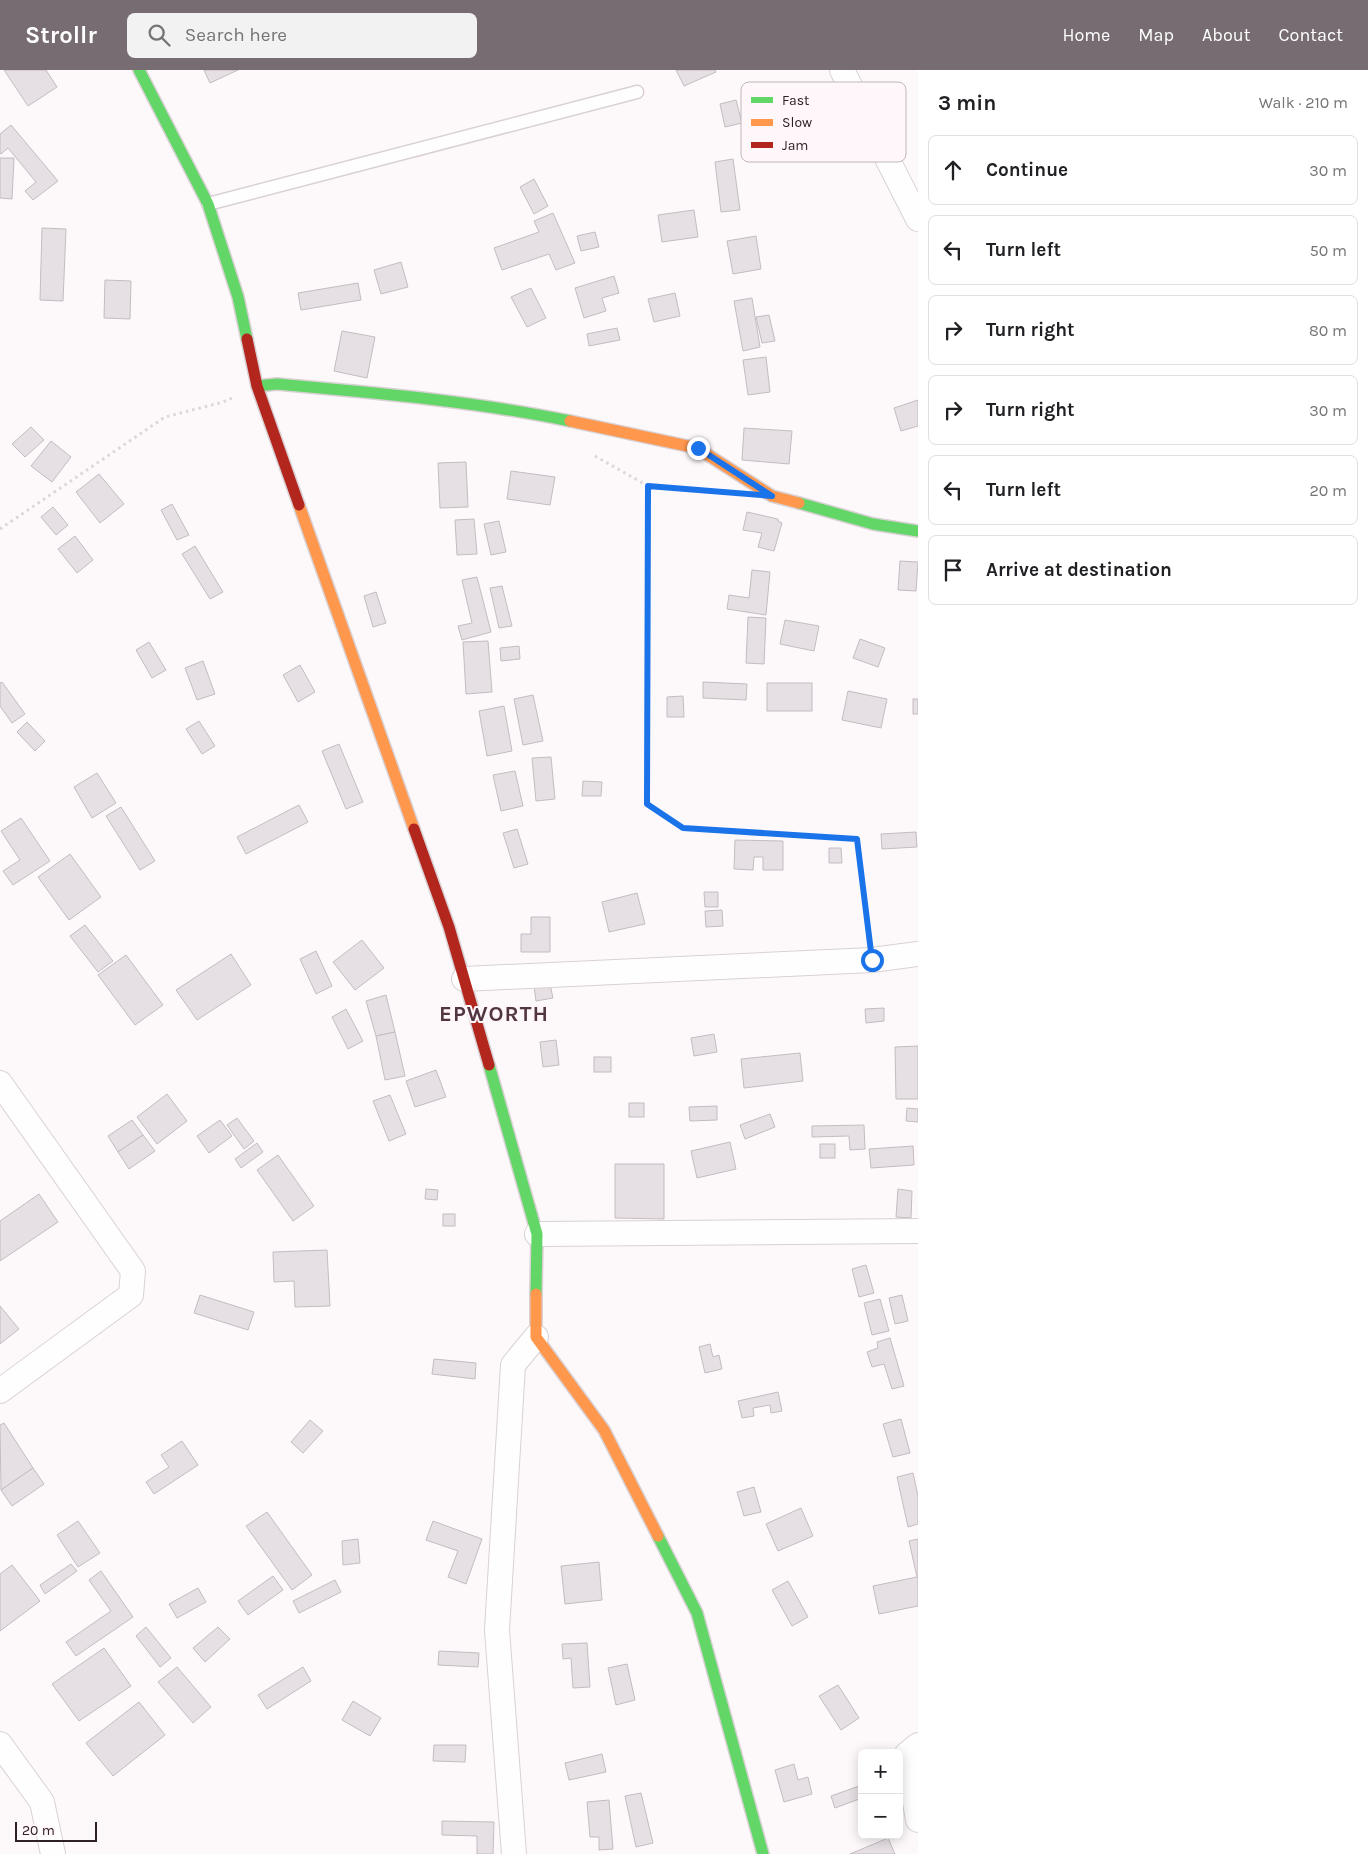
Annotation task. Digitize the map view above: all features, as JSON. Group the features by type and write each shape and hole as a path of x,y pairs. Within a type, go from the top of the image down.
{"street":[{"path":"139,70 208,204 238,297 258,386 449,927 537,1234 536,1337 604,1430 697,1613 763,1854"},
{"path":"842,70 848,82"},
{"path":"889,162 918,219"},
{"path":"258,386 297,385 423,397 512,409 698,448 772,496 873,524 918,531"},
{"path":"464,979 872,960 918,954"},
{"path":"0,1083 133,1271 131,1294 0,1391"},
{"path":"537,1234 918,1231"},
{"path":"514,1854 497,1630 513,1365 536,1337"},
{"path":"0,1744 42,1802 53,1854"},
{"path":"918,1745 908,1754 918,1820"}],"lane":[{"path":"208,204 637,92"}],"path":[{"path":"0,529 165,417 223,402 258,386"},
{"path":"589,453 648,486 715,492"},
{"path":"648,486 647,804 683,828 857,839 872,960"}],"building":[{"path":"4,70 46,70 57,87 28,106"},
{"path":"204,70 238,70 210,83"},
{"path":"676,70 715,70 716,72 684,86"},
{"path":"736,100 741,123 725,127 720,104"},
{"path":"11,125 58,181 33,200 25,191 36,182 8,148 0,153 0,134"},
{"path":"0,158 14,158 12,199 0,198"},
{"path":"733,159 740,210 721,212 715,162"},
{"path":"534,179 548,206 534,214 520,187"},
{"path":"694,210 698,237 662,242 658,215"},
{"path":"553,213 575,263 556,270 549,254 502,270 494,248 539,232 534,221"},
{"path":"42,228 66,229 63,301 40,300"},
{"path":"595,232 599,247 581,251 577,236"},
{"path":"756,236 761,269 733,274 727,241"},
{"path":"401,262 408,287 381,294 374,270"},
{"path":"614,276 619,293 602,298 606,311 584,318 575,288"},
{"path":"105,280 131,281 130,319 104,318"},
{"path":"358,283 361,300 301,310 298,293"},
{"path":"531,288 546,318 527,327 511,297"},
{"path":"675,293 680,316 654,322 648,299"},
{"path":"752,298 760,347 743,351 734,301"},
{"path":"769,315 775,341 762,343 756,317"},
{"path":"617,328 620,340 589,346 587,334"},
{"path":"342,331 375,337 367,378 334,371"},
{"path":"766,357 770,392 748,395 743,360"},
{"path":"918,400 918,426 901,431 894,408"},
{"path":"31,427 44,440 25,457 12,444"},
{"path":"744,428 792,431 789,464 742,460"},
{"path":"51,441 71,457 52,482 31,466"},
{"path":"466,462 468,507 440,508 438,463"},
{"path":"511,471 555,477 550,505 507,499"},
{"path":"99,474 124,504 100,523 76,492"},
{"path":"172,504 189,535 177,540 161,510"},
{"path":"53,507 68,525 56,535 41,517"},
{"path":"747,512 778,519 782,523 774,551 758,547 762,533 743,530"},
{"path":"474,519 477,554 457,555 455,520"},
{"path":"499,521 506,552 491,555 484,524"},
{"path":"75,536 93,560 77,573 58,549"},
{"path":"195,546 223,592 210,599 182,554"},
{"path":"900,561 918,562 916,591 898,590"},
{"path":"752,570 770,572 766,615 727,609 729,595 749,598"},
{"path":"477,577 491,632 462,640 458,626 472,623 462,580"},
{"path":"502,586 512,626 499,628 490,588"},
{"path":"376,592 386,623 373,627 364,596"},
{"path":"748,617 766,618 764,664 746,663"},
{"path":"785,620 819,626 814,651 780,644"},
{"path":"860,639 885,648 878,667 853,658"},
{"path":"488,641 492,692 466,694 463,642"},
{"path":"149,642 166,670 152,678 136,650"},
{"path":"519,646 520,659 501,661 500,648"},
{"path":"203,661 215,694 197,700 185,668"},
{"path":"300,665 315,692 298,702 283,675"},
{"path":"2,682 25,714 12,723 0,706 0,683"},
{"path":"703,682 747,684 746,700 703,698"},
{"path":"767,683 812,683 812,711 767,711"},
{"path":"848,691 887,699 881,728 842,720"},
{"path":"533,695 543,741 523,745 514,699"},
{"path":"683,696 684,717 667,717 667,697"},
{"path":"913,699 918,699 918,714 913,714"},
{"path":"504,706 512,751 487,756 479,711"},
{"path":"199,721 215,746 202,754 186,729"},
{"path":"27,722 45,741 35,751 17,732"},
{"path":"339,744 363,802 346,809 322,751"},
{"path":"551,757 555,799 536,801 532,758"},
{"path":"515,771 523,806 501,811 493,775"},
{"path":"97,773 116,803 92,818 74,787"},
{"path":"583,781 602,782 601,796 582,796"},
{"path":"299,805 308,822 246,854 237,837"},
{"path":"121,807 155,861 140,870 106,816"},
{"path":"21,818 50,861 13,885 3,871 20,860 1,831"},
{"path":"517,829 528,864 514,868 503,833"},
{"path":"916,832 917,847 882,849 881,834"},
{"path":"735,840 783,841 783,870 763,870 763,857 754,857 753,870 734,869"},
{"path":"829,848 841,848 842,863 829,863"},
{"path":"70,854 101,897 69,920 38,877"},
{"path":"704,892 718,892 718,907 705,907"},
{"path":"637,893 645,924 609,932 602,902"},
{"path":"722,910 723,926 706,927 705,911"},
{"path":"531,917 550,917 550,952 521,952 521,934 531,934"},
{"path":"85,925 113,961 98,972 70,936"},
{"path":"362,940 384,968 355,990 333,962"},
{"path":"316,951 332,986 316,994 300,959"},
{"path":"231,954 251,985 197,1020 176,990"},
{"path":"126,955 163,1005 135,1025 98,975"},
{"path":"550,984 553,998 536,1001 534,986"},
{"path":"386,995 395,1032 376,1036 366,1001"},
{"path":"884,1008 884,1021 866,1023 865,1009"},
{"path":"346,1009 363,1041 348,1049 332,1017"},
{"path":"395,1032 405,1076 385,1080 376,1036"},
{"path":"714,1034 717,1052 694,1056 691,1038"},
{"path":"556,1040 559,1065 543,1067 540,1042"},
{"path":"918,1046 918,1099 896,1099 895,1047"},
{"path":"800,1053 803,1081 744,1088 741,1059"},
{"path":"594,1057 611,1057 611,1072 594,1072"},
{"path":"436,1070 446,1097 415,1107 406,1081"},
{"path":"167,1094 187,1121 157,1144 137,1117"},
{"path":"390,1095 406,1134 389,1141 373,1101"},
{"path":"629,1103 644,1103 644,1117 629,1117"},
{"path":"717,1106 717,1120 690,1121 689,1107"},
{"path":"907,1108 918,1109 918,1122 906,1121"},
{"path":"770,1114 775,1127 745,1139 740,1125"},
{"path":"237,1118 254,1141 244,1149 227,1125"},
{"path":"132,1120 143,1135 118,1152 108,1136"},
{"path":"220,1120 232,1136 209,1153 197,1136"},
{"path":"864,1125 865,1149 850,1150 849,1136 812,1137 812,1126"},
{"path":"143,1135 155,1151 129,1169 118,1152"},
{"path":"730,1142 736,1169 697,1178 691,1151"},
{"path":"257,1143 263,1152 241,1168 235,1159"},
{"path":"820,1144 835,1144 835,1158 820,1158"},
{"path":"913,1146 914,1165 871,1168 869,1149"},
{"path":"278,1155 314,1206 293,1221 257,1170"},
{"path":"615,1164 664,1164 664,1219 615,1218"},
{"path":"426,1189 438,1190 437,1200 425,1199"},
{"path":"898,1189 912,1191 911,1218 896,1217"},
{"path":"39,1194 58,1222 0,1261 0,1221"},
{"path":"443,1214 455,1214 455,1226 443,1226"},
{"path":"327,1250 330,1306 295,1307 294,1281 274,1282 273,1252"},
{"path":"866,1265 874,1293 859,1297 852,1269"},
{"path":"200,1295 254,1312 248,1330 194,1313"},
{"path":"902,1295 908,1321 895,1324 889,1298"},
{"path":"880,1299 889,1331 872,1335 864,1303"},
{"path":"0,1306 19,1329 0,1344"},
{"path":"890,1338 904,1386 892,1389 884,1364 872,1367 867,1352 878,1348 877,1342"},
{"path":"710,1344 713,1357 719,1355 722,1369 705,1373 699,1347"},
{"path":"434,1359 476,1363 475,1379 432,1374"},
{"path":"778,1392 782,1411 771,1413 770,1405 753,1408 754,1416 742,1418 738,1401"},
{"path":"901,1419 910,1453 893,1457 883,1424"},
{"path":"310,1420 323,1431 303,1453 291,1442"},
{"path":"4,1423 33,1468 1,1490 0,1425"},
{"path":"182,1441 198,1465 154,1494 146,1482 169,1467 161,1455"},
{"path":"33,1468 44,1484 12,1506 1,1490"},
{"path":"913,1473 918,1496 918,1524 908,1527 897,1477"},
{"path":"754,1487 761,1512 744,1516 737,1492"},
{"path":"801,1508 813,1536 778,1551 766,1524"},
{"path":"267,1512 312,1575 292,1590 246,1526"},
{"path":"78,1521 100,1553 78,1567 57,1535"},
{"path":"433,1521 482,1539 466,1584 448,1577 458,1551 426,1540"},
{"path":"358,1539 360,1563 343,1565 342,1541"},
{"path":"918,1539 918,1606 879,1614 873,1586 917,1577 909,1541"},
{"path":"599,1562 602,1600 565,1604 561,1566"},
{"path":"71,1564 77,1571 45,1594 40,1585"},
{"path":"12,1565 40,1601 0,1631 0,1574"},
{"path":"101,1571 133,1617 76,1656 66,1642 111,1611 89,1580"},
{"path":"273,1576 283,1590 248,1615 238,1601"},
{"path":"335,1580 341,1592 299,1613 293,1601"},
{"path":"788,1581 808,1617 792,1626 772,1590"},
{"path":"198,1588 206,1602 177,1618 169,1604"},
{"path":"146,1627 171,1658 160,1667 136,1636"},
{"path":"218,1627 230,1639 205,1662 193,1648"},
{"path":"587,1643 590,1687 573,1688 571,1658 563,1659 562,1644"},
{"path":"104,1648 131,1686 79,1721 52,1684"},
{"path":"439,1651 479,1653 478,1667 438,1665"},
{"path":"627,1664 635,1700 616,1705 608,1668"},
{"path":"177,1667 211,1707 193,1723 158,1682"},
{"path":"303,1667 311,1681 267,1709 258,1695"},
{"path":"838,1685 859,1718 841,1730 819,1696"},
{"path":"353,1701 381,1718 370,1736 342,1720"},
{"path":"139,1702 165,1735 113,1776 86,1743"},
{"path":"434,1745 466,1745 465,1762 433,1761"},
{"path":"602,1754 606,1772 569,1780 565,1763"},
{"path":"794,1764 798,1780 808,1777 812,1794 784,1802 775,1770"},
{"path":"858,1786 858,1799 835,1808 831,1796"},
{"path":"641,1793 653,1843 636,1847 625,1796"},
{"path":"609,1800 613,1849 599,1850 599,1837 590,1837 587,1802"},
{"path":"442,1821 494,1822 493,1854 477,1854 477,1836 442,1835"},
{"path":"888,1839 895,1854 850,1854"}],"traffic: fast":[{"path":"139,70 208,204 238,297 247,339"},
{"path":"257,386 277,384 424,398 570,421"},
{"path":"799,503 873,524 918,531"},
{"path":"489,1065 537,1234 536,1294"},
{"path":"658,1536 697,1613 763,1854"}],"traffic: slow":[{"path":"570,421 697,448 772,496 799,503"},
{"path":"299,505 414,829"},
{"path":"536,1294 536,1337 604,1430 658,1536"}],"traffic: jam":[{"path":"247,339 257,386 299,505"},
{"path":"414,829 449,927 489,1065"}],"district":[{"name":"EPWORTH","path":"494,1014"}],"route":[{"path":"698,448 772,496 648,486 647,804 683,828 857,839 872,960"}]}
